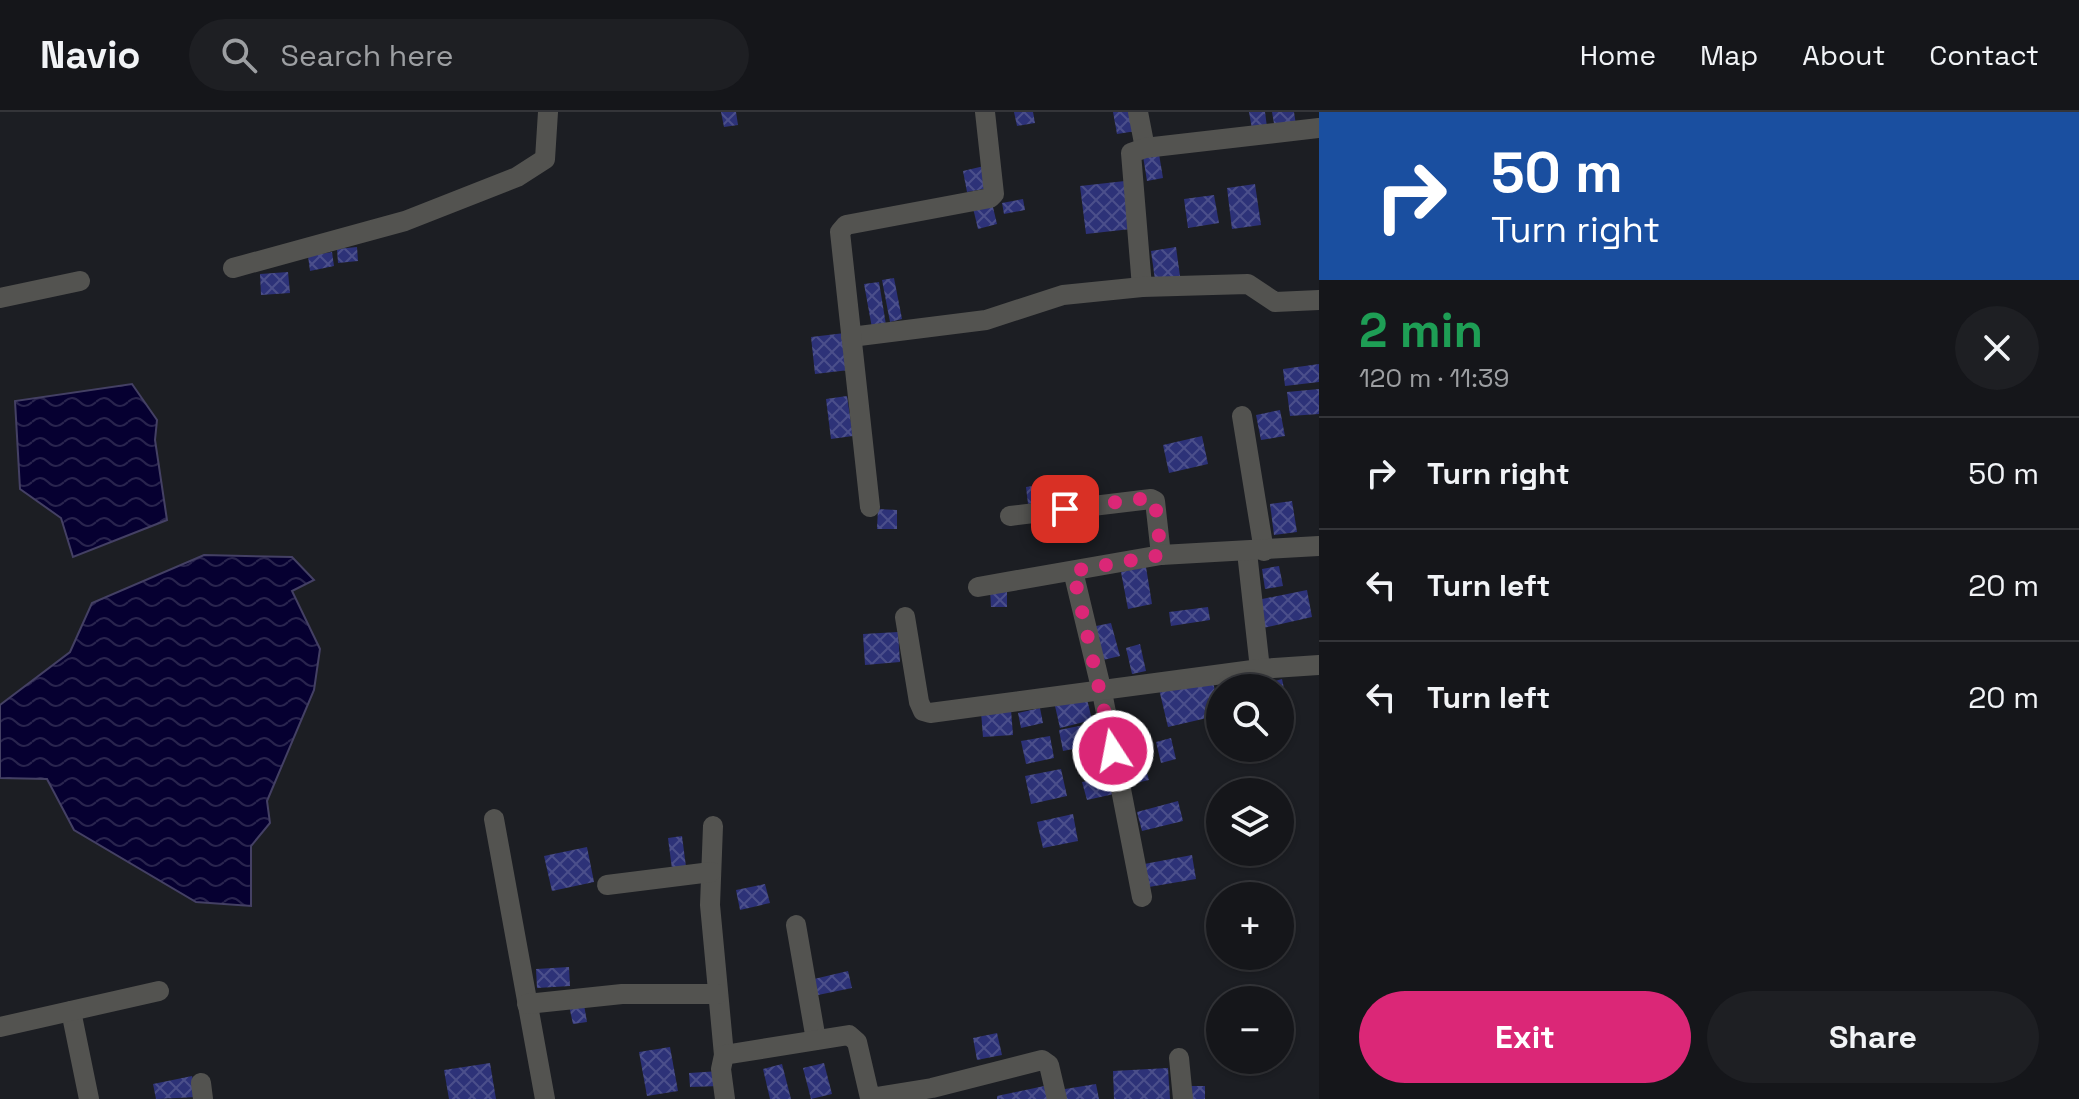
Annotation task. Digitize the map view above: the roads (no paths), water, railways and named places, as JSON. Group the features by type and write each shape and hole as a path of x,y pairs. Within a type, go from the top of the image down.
{"street":[{"path":"233,268 405,221 517,177 545,159 548,112"},
{"path":"870,507 840,232 846,225 990,198 994,194 985,112"},
{"path":"1138,112 1145,148"},
{"path":"1142,287 1130,159 1136,149 1319,128"},
{"path":"0,298 80,281"},
{"path":"851,337 986,320 1063,295 1142,287 1248,284 1275,302 1319,300"},
{"path":"1242,416 1256,552 1260,669"},
{"path":"1010,516 1151,499 1155,501 1161,555"},
{"path":"978,587 1161,555 1256,552 1319,546"},
{"path":"1073,571 1102,692 1142,897"},
{"path":"905,617 923,711 1102,692 1260,669 1319,665"},
{"path":"494,819 545,1099"},
{"path":"713,826 710,905 725,1099"},
{"path":"607,885 711,872"},
{"path":"796,925 816,1040"},
{"path":"0,1027 159,991"},
{"path":"527,1004 622,994 718,994"},
{"path":"71,1011 89,1099"},
{"path":"724,1055 816,1040 854,1038 870,1098 932,1088 1042,1060 1049,1065 1057,1099"},
{"path":"1179,1058 1183,1099"}],"water":[{"path":"132,384 157,420 155,440 167,520 73,557 61,518 20,489 15,401"},
{"path":"204,555 292,557 314,580 292,591 320,649 314,690 267,801 270,823 251,846 251,906 196,902 74,830 47,779 0,778 0,705 70,652 92,603"}]}
